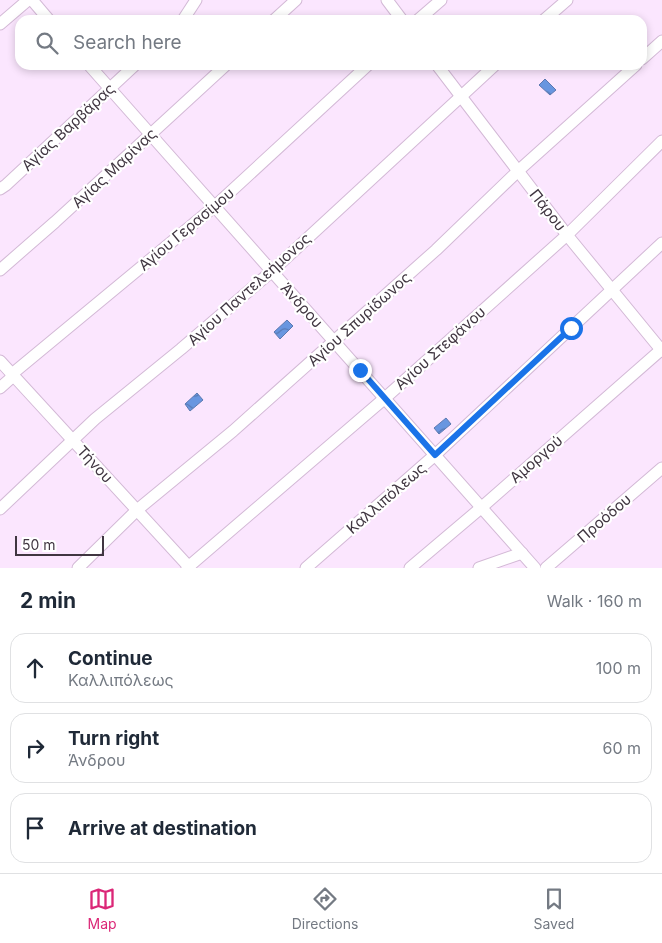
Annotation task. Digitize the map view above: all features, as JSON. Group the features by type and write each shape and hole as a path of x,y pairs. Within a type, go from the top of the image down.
{"street":[{"path":"0,24 30,0 44,15"},
{"path":"186,15 196,0"},
{"path":"280,15 296,0"},
{"path":"387,0 398,15"},
{"path":"424,15 441,0"},
{"path":"550,15 567,0"},
{"path":"647,54 662,41"},
{"name":"Άνδρου","path":"94,70 535,568"},
{"name":"Αγίας Βαρβάρας","path":"0,189 130,70"},
{"name":"Αγίας Μαρίνας","path":"0,270 221,70"},
{"name":"Αγίου Γερασίμου","path":"0,388 10,379 12,374 215,206 363,70"},
{"name":"Πάρου","path":"441,70 567,235 662,350"},
{"name":"Αγίου Παντελεήμονος","path":"0,509 72,440 272,271 490,70"},
{"name":"Αγίου Σπυρίδωνος","path":"78,568 137,510 233,430 334,341 436,250 518,172 630,70"},
{"name":"Αγίου Στεφάνου","path":"189,567 385,398 567,235 662,140"},
{"name":"Καλλιπόλεως","path":"306,568 435,455 662,243"},
{"name":"Αμοργού","path":"410,568 662,350"},
{"name":"Τήνου","path":"0,361 189,567"},
{"name":"Προόδου","path":"546,568 662,468"},
{"path":"479,568 522,553"}],"water":[{"path":"545,79 556,90 550,95 539,85"},
{"path":"287,320 293,326 280,339 274,332"},
{"path":"197,393 203,400 190,411 185,404"},
{"path":"446,418 451,424 439,434 434,428"}],"route":[{"path":"360,370 435,455 571,328"}]}
